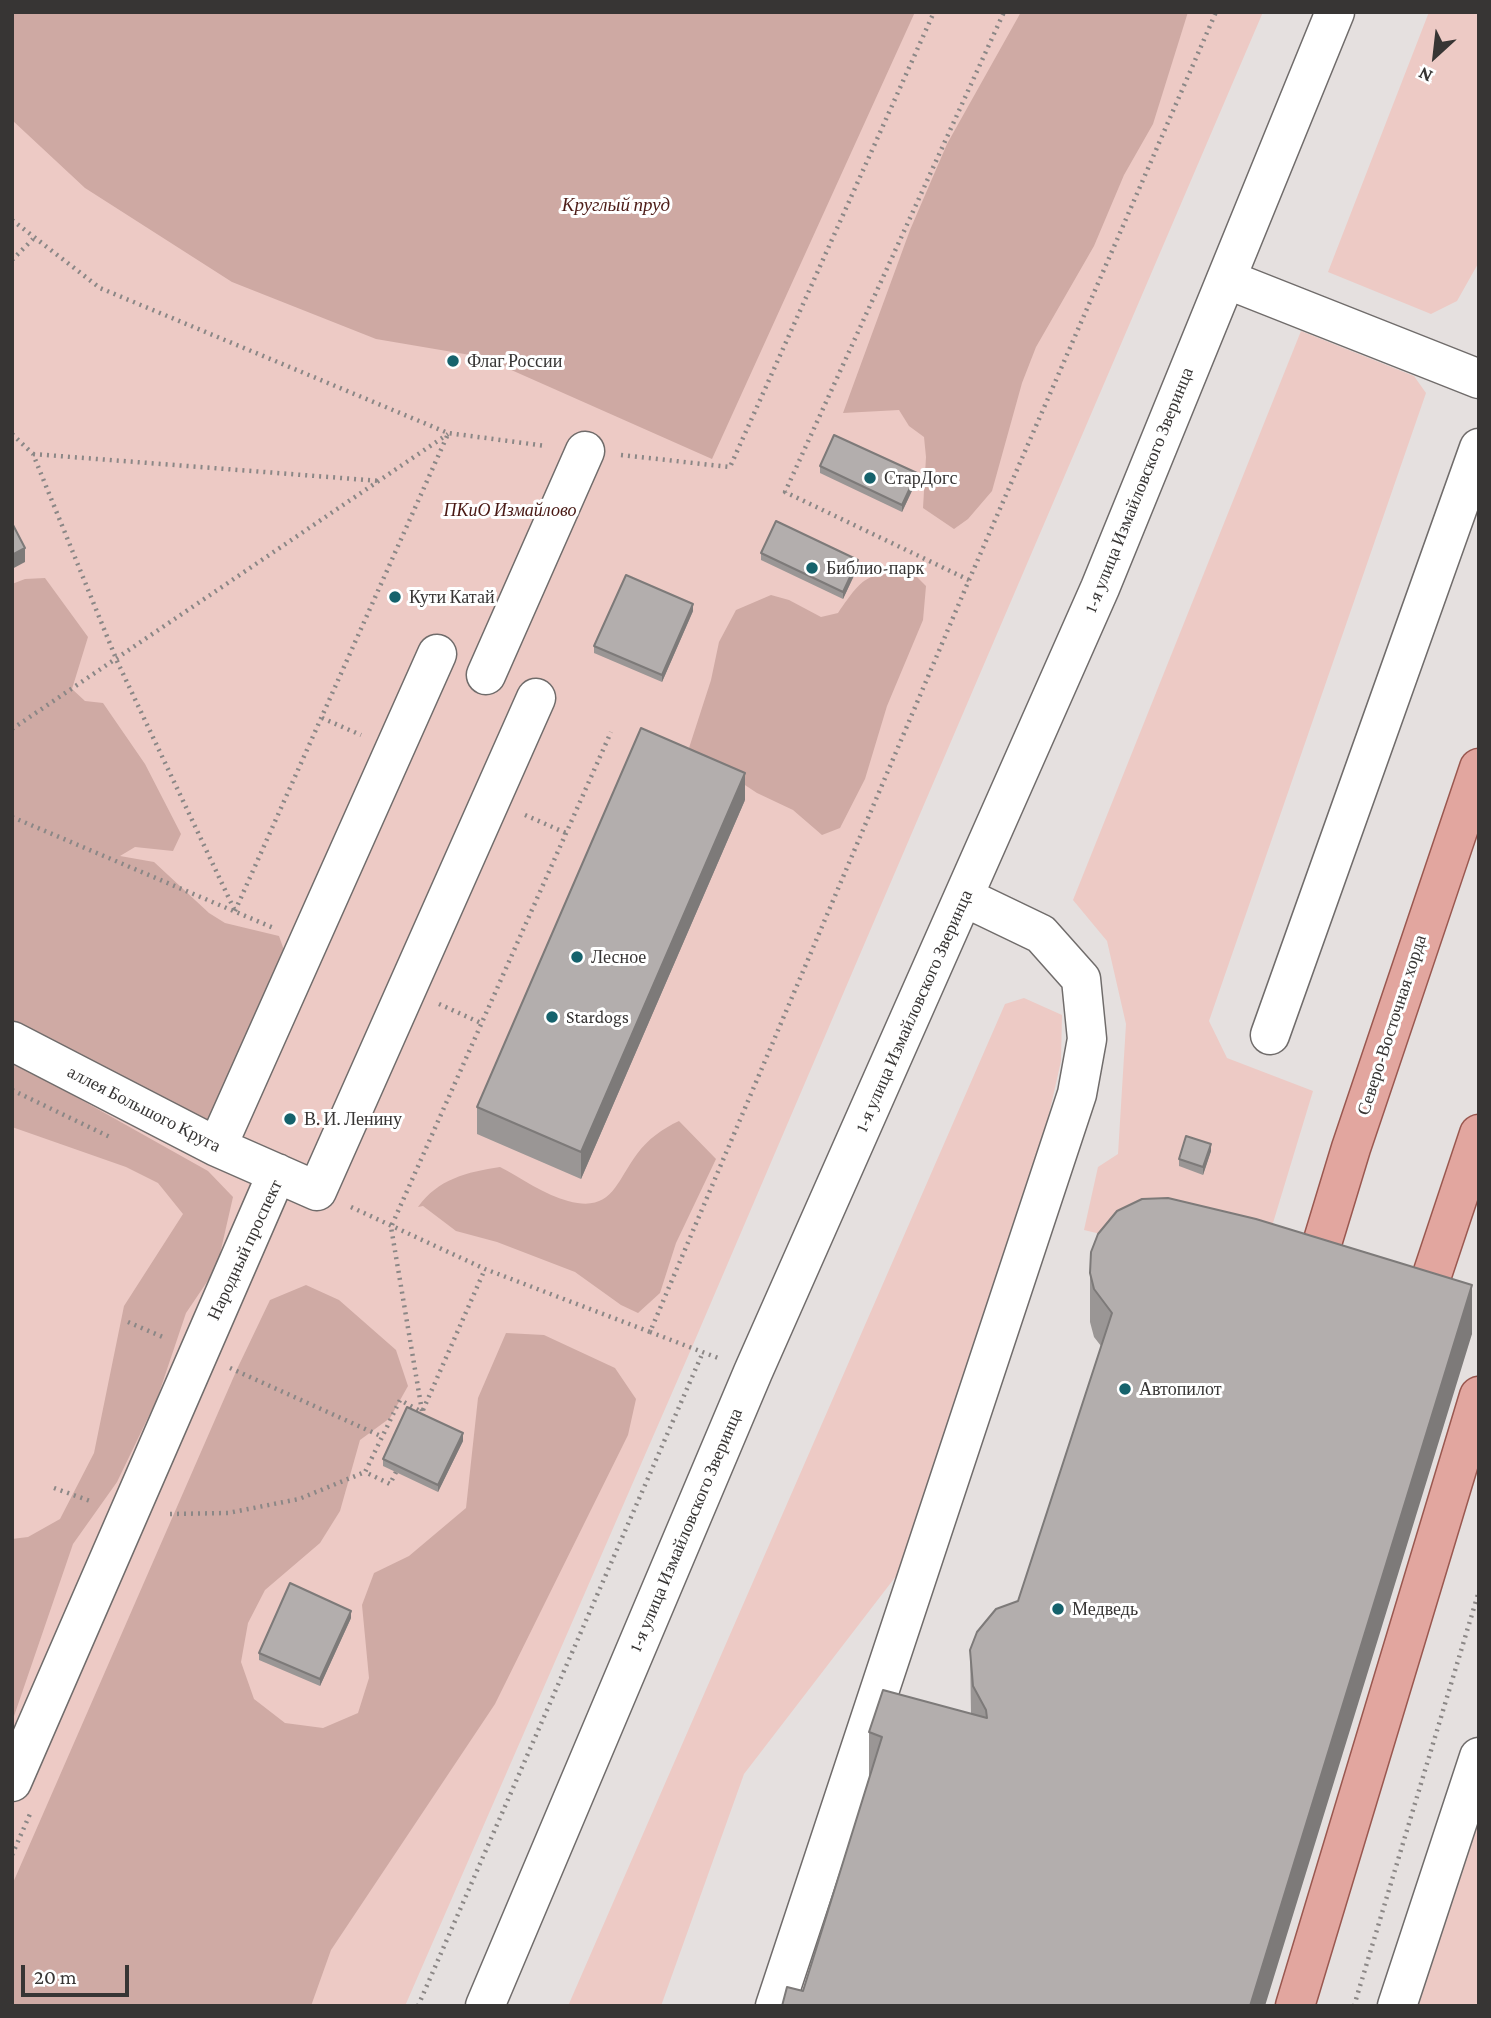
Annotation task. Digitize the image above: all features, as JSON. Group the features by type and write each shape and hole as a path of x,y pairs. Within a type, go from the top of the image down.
{"main road":[{"name":"Северо-Восточная хорда","path":"1310,1283 1351,1148 1479,768"},
{"path":"1418,1317 1479,1134"},
{"path":"1294,2006 1478,1403"}],"street":[{"name":"1-я улица Измайловского Зверинца","path":"485,2006 753,1372 1100,589 1335,12"},
{"path":"1226,279 1479,379"},
{"path":"1270,1034 1479,448"},
{"path":"486,675 585,451"},
{"path":"217,1147 437,654"},
{"path":"317,1191 536,698"},
{"path":"775,2006 1077,1094 1087,1039 1082,979 1041,934 964,897"},
{"name":"аллея Большого Круга","path":"12,1041 217,1147 277,1173"},
{"name":"Народный проспект","path":"12,1782 277,1173 317,1191"},
{"path":"1398,2006 1479,1757"}],"path":[{"path":"730,467 934,12"},
{"path":"969,580 785,492 1004,12"},
{"path":"650,1332 969,580 1216,12"},
{"path":"12,220 100,289 448,433"},
{"path":"12,260 33,239"},
{"path":"12,729 117,661 448,433"},
{"path":"235,911 448,433"},
{"path":"12,434 33,454 117,661 235,911"},
{"path":"33,454 380,481"},
{"path":"422,1410 391,1227 611,732"},
{"path":"491,800 566,833"},
{"path":"12,817 235,911"},
{"path":"407,989 481,1023"},
{"path":"317,1191 485,1269 692,1347"},
{"path":"418,1419 485,1269"},
{"path":"128,1322 174,1342"},
{"path":"418,2006 703,1352"},
{"path":"226,1366 383,1437"},
{"path":"129,1513 228,1513 299,1499 365,1472 400,1400 422,1410"},
{"path":"365,1472 390,1484 396,1472"},
{"path":"1354,2006 1479,1591"}],"green space":[{"name":"ПКиО Измайлово","path":"12,12 1263,12 692,1347 405,2006 12,2006"},
{"path":"1429,12 1479,12 1479,262 1457,301 1431,314 1328,272"},
{"path":"1301,331 1414,376 1426,393 1209,1021 1227,1058 1313,1091 1263,1256 1109,1236 1084,1230 1098,1167 1118,1154 1126,1024 1107,941 1073,900"},
{"path":"1024,998 1062,1015 1061,1061 1041,1150 903,1567 744,1774 661,2006 568,2006 1005,1004"},
{"path":"1479,1815 1479,2000 1477,2006 1418,2006"}],"shaded area":[{"path":"1021,12 1188,12 1153,124 1124,175 1094,246 1036,347 1022,383 992,491 968,519 954,529 923,508 926,457 924,437 909,426 899,410 843,413 910,230 947,144"},
{"path":"913,573 926,586 923,620 887,706 865,779 840,828 822,835 793,810 757,793 689,748 711,680 719,642 736,610 771,595 789,600 821,617 838,613 861,583 868,579 885,574"},
{"path":"45,578 88,637 72,689 85,701 103,703 145,764 181,834 173,851 135,847 120,856 154,862 209,913 225,923 279,936 285,953 208,1122 12,1032 12,584 25,579"},
{"path":"12,1061 208,1171 233,1197 217,1267 186,1313 157,1399 117,1482 73,1544 12,1722 12,1539 28,1537 60,1519 94,1453 124,1306 183,1214 158,1183 126,1167 12,1127"},
{"path":"679,1121 716,1159 676,1243 660,1293 638,1313 621,1305 575,1272 497,1242 456,1231 423,1206 418,1207 426,1197 454,1178 500,1167 559,1198 583,1204 594,1203 611,1192 646,1144"},
{"path":"306,1285 339,1300 396,1350 408,1386 390,1418 360,1440 340,1511 320,1543 265,1590 248,1623 241,1662 254,1699 285,1723 323,1728 358,1713 369,1678 362,1605 374,1573 409,1556 466,1508 478,1398 506,1333 544,1335 615,1368 636,1399 628,1435 495,1704 331,1950 311,2006 12,2006 12,1885 238,1367 270,1300"}],"water":[{"name":"Круглый пруд","path":"12,12 915,12 712,459 482,357 376,339 232,282 85,188 12,120"}],"building":[{"path":"834,435 917,473 902,505 820,466"},
{"path":"776,521 858,560 843,592 761,553"},
{"path":"12,523 25,548 12,555"},
{"path":"626,575 693,604 662,675 594,646"},
{"path":"641,728 745,773 581,1152 477,1107"},
{"path":"1186,1136 1211,1144 1203,1167 1179,1159"},
{"path":"1168,1198 1256,1219 1472,1285 1250,2006 782,2006 787,1987 803,1991 882,1737 869,1732 883,1690 987,1718 986,1710 973,1686 970,1650 977,1632 996,1609 1018,1601 1112,1313 1094,1289 1090,1273 1091,1252 1098,1234 1117,1211 1142,1199"},
{"path":"407,1407 463,1433 438,1485 383,1459"},
{"path":"290,1583 351,1611 320,1679 259,1653"}],"place":[{"name":"Флаг России","path":"453,361"},
{"name":"СтарДогс","path":"870,478"},
{"name":"Библио-парк","path":"812,568"},
{"name":"Кути Катай","path":"395,597"},
{"name":"Лесное","path":"577,957"},
{"name":"Stardogs","path":"552,1017"},
{"name":"В. И. Ленину","path":"290,1119"},
{"name":"Автопилот","path":"1125,1389"},
{"name":"Медведь","path":"1058,1609"}]}
